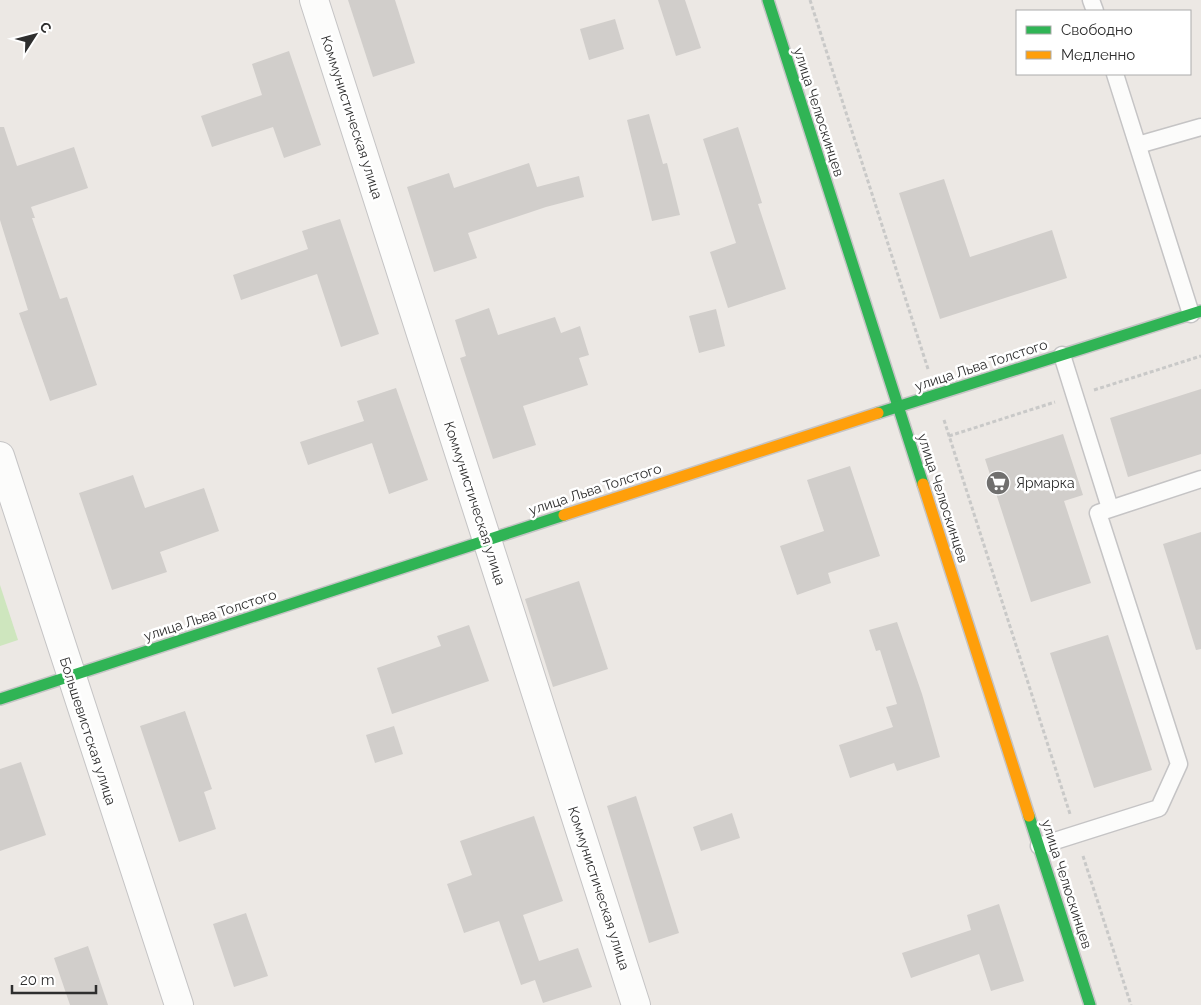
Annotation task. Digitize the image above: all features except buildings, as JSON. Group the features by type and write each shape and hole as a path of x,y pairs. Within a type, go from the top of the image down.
{"street":[{"name":"Коммунистическая улица","path":"314,0 636,1005"},
{"name":"улица Челюскинцев","path":"768,0 1090,1005"},
{"name":"улица Льва Толстого","path":"0,699 1196,312"},
{"name":"Большевистская улица","path":"0,456 70,677 179,1005"}],"lane":[{"path":"1115,75 1196,312"},
{"path":"1138,145 1201,127"},
{"path":"1062,355 1110,508"},
{"path":"1039,846 1159,808 1178,764 1098,512 1201,480"}],"path":[{"path":"810,0 1131,1005"}],"green space":[{"path":"0,585 18,640 0,646"}],"traffic: fast":[{"path":"768,0 923,484"},
{"path":"878,413 1201,311"},
{"path":"0,699 564,515"},
{"path":"1029,816 1090,1005"}],"traffic: slow":[{"path":"564,515 878,413"},
{"path":"923,484 1029,816"}],"place":[{"name":"Ярмарка","path":"998,483"}]}
